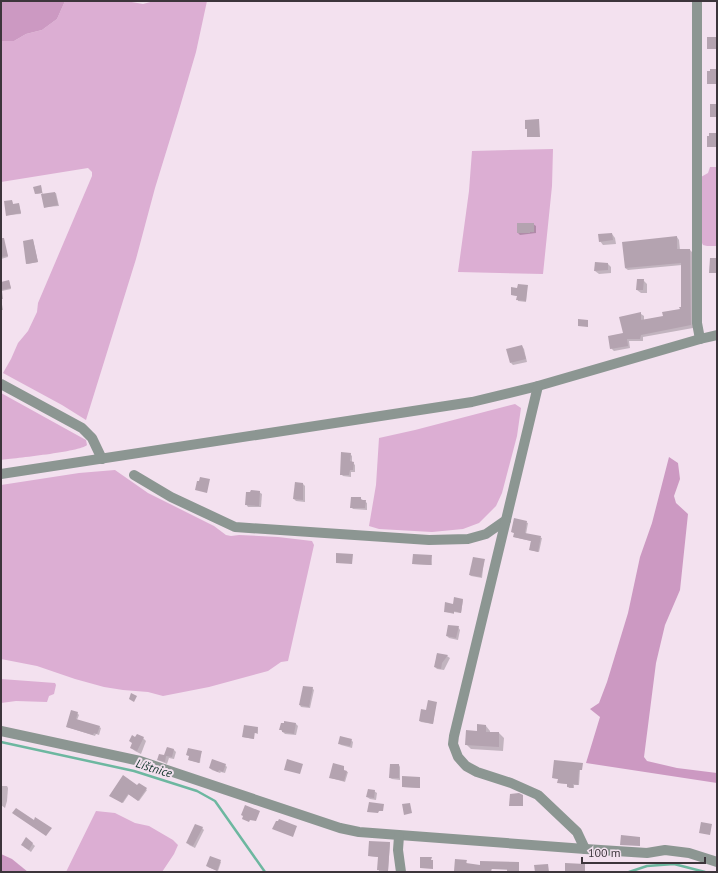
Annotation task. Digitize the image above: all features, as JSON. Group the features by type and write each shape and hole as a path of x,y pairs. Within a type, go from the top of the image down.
{"street":[{"path":"697,1 697,315 700,339"},
{"path":"1,474 472,402 538,386 717,335"},
{"path":"1,384 82,428 92,438 102,459"},
{"path":"538,386 453,744 458,757 466,766 477,772 538,795 578,832 585,849"},
{"path":"134,475 171,497 235,527 429,540 468,539 486,534 506,520"},
{"path":"1,731 140,761 340,828 359,832 647,853 664,850 689,853 717,862"},
{"path":"399,836 398,850 401,872"}],"shaded area":[{"path":"1,1 65,1 57,19 42,30 26,34 14,41 1,41"},
{"path":"65,1 126,1 143,4 154,1 207,1 196,52 155,188 136,259 86,420 62,405 3,373 18,343 28,331 37,312 38,303 92,176 92,172 88,168 1,182 1,41 14,41 26,34 42,30 57,19"},
{"path":"553,149 552,186 543,274 458,272 469,191 472,151"},
{"path":"710,167 717,167 717,246 703,245 701,241 701,177 708,173"},
{"path":"1,393 86,440 87,445 73,450 1,460"},
{"path":"515,404 521,408 517,436 502,493 496,506 479,523 463,529 432,532 379,529 369,526 376,485 379,438"},
{"path":"669,457 678,463 680,479 674,496 676,503 688,514 680,590 665,625 656,663 644,757 647,761 677,768 717,773 717,783 586,763 600,717 590,709 599,703 607,682 628,613 640,557 652,523"},
{"path":"115,470 148,493 214,526 226,535 278,537 312,541 314,545 288,661 281,662 268,671 209,687 163,696 148,692 104,687 37,666 1,659 1,485 79,473"},
{"path":"1,679 55,683 56,685 54,694 49,696 47,702 16,701 1,703"},
{"path":"96,811 115,813 135,823 149,826 173,840 178,845 162,872 66,872"},
{"path":"1,854 12,859 28,872 1,872"}],"building":[{"path":"707,37 717,37 717,49 707,49"},
{"path":"710,69 717,69 717,84 707,84 707,71 710,71"},
{"path":"710,104 717,104 717,117 710,117"},
{"path":"539,119 540,137 527,137 525,120"},
{"path":"709,133 717,133 717,147 707,147 707,136 709,136"},
{"path":"41,185 42,193 35,194 33,187"},
{"path":"55,192 58,205 44,208 41,194"},
{"path":"12,200 13,204 19,203 21,213 6,216 4,201"},
{"path":"517,223 534,223 534,232 517,233"},
{"path":"612,233 613,240 599,242 598,234"},
{"path":"677,236 677,249 690,249 691,325 641,335 640,339 627,339 628,346 610,349 608,336 623,333 619,317 641,312 641,320 663,316 662,312 680,309 679,307 681,307 681,263 625,268 622,242"},
{"path":"1,238 4,238 8,256 1,257"},
{"path":"33,239 38,262 26,264 23,241"},
{"path":"710,258 717,258 717,273 709,273"},
{"path":"595,262 608,263 608,270 594,271"},
{"path":"637,279 644,279 643,290 636,290"},
{"path":"9,280 11,288 1,290 1,282"},
{"path":"518,284 528,285 526,301 516,300 517,296 511,295 511,287 517,288"},
{"path":"578,319 588,320 588,327 578,326"},
{"path":"522,345 526,359 510,363 506,349"},
{"path":"341,452 351,453 350,461 354,462 353,470 350,470 349,475 340,475"},
{"path":"200,477 210,479 207,493 195,490 197,481 199,481"},
{"path":"295,482 303,483 303,500 293,499"},
{"path":"251,490 260,491 259,506 245,505 246,492 250,492"},
{"path":"351,497 361,497 361,500 366,500 365,508 350,508"},
{"path":"514,518 527,521 525,533 541,536 538,552 529,550 531,541 513,537 514,533 511,532"},
{"path":"336,553 353,554 352,564 336,563"},
{"path":"413,554 432,555 431,565 412,564"},
{"path":"473,557 485,559 481,577 469,575"},
{"path":"454,597 463,599 461,613 454,611 454,613 444,612 445,602 453,604"},
{"path":"448,625 459,626 456,638 446,636"},
{"path":"437,653 448,655 442,663 441,669 434,667"},
{"path":"303,686 313,687 309,707 299,705"},
{"path":"131,693 137,696 134,702 129,699"},
{"path":"428,700 437,702 433,724 419,721 421,709 426,710"},
{"path":"71,710 78,712 76,719 100,726 97,734 94,733 93,735 66,727"},
{"path":"284,721 296,723 294,734 279,730 281,723 284,723"},
{"path":"477,724 486,725 486,732 499,732 499,747 465,745 466,730 477,731"},
{"path":"244,725 258,727 257,733 254,733 254,739 242,737"},
{"path":"137,734 144,737 137,751 130,748 132,743 129,741 132,735 135,737"},
{"path":"340,736 352,739 350,746 338,744"},
{"path":"167,747 174,749 172,757 166,756 165,762 157,760 159,754 164,755"},
{"path":"188,748 202,751 199,763 188,760 189,756 186,755"},
{"path":"212,759 226,764 223,772 219,770 218,772 209,768"},
{"path":"287,759 303,764 300,774 284,770"},
{"path":"554,760 583,763 582,770 579,770 578,785 573,784 573,788 567,787 567,784 557,783 558,779 552,778"},
{"path":"333,763 344,766 344,770 347,771 344,781 329,778"},
{"path":"390,764 399,764 399,778 389,778"},
{"path":"123,775 137,785 139,783 147,788 138,801 128,794 122,803 109,796"},
{"path":"402,776 420,777 420,788 402,787"},
{"path":"368,789 375,790 374,798 366,797"},
{"path":"519,793 523,795 523,806 509,806 510,794"},
{"path":"369,802 384,804 383,811 379,811 378,813 367,812"},
{"path":"410,803 412,813 404,815 402,804"},
{"path":"245,805 260,811 256,821 250,820 249,822 242,819 243,816 241,815"},
{"path":"16,808 34,820 35,817 52,828 46,836 12,813"},
{"path":"279,819 297,826 293,837 272,829 276,821"},
{"path":"701,822 712,824 710,835 699,833"},
{"path":"195,824 203,827 193,846 186,843"},
{"path":"621,835 640,837 640,846 620,845"},
{"path":"26,837 33,843 29,850 21,845"},
{"path":"369,841 390,842 388,871 377,870 378,857 368,856"},
{"path":"210,856 221,860 217,871 206,866"},
{"path":"420,857 432,857 431,860 433,860 433,869 420,868"},
{"path":"455,859 467,860 466,863 480,865 480,861 519,862 519,872 507,872 507,869 491,869 491,872 454,871"},
{"path":"565,863 585,864 585,872 565,872"},
{"path":"548,864 549,872 535,872 534,865"}],"waterway":[{"name":"Líštnice","path":"1,742 134,771 197,791 215,801 265,872"},
{"name":"Líštnice","path":"629,872 647,866 674,864 705,872"}]}
